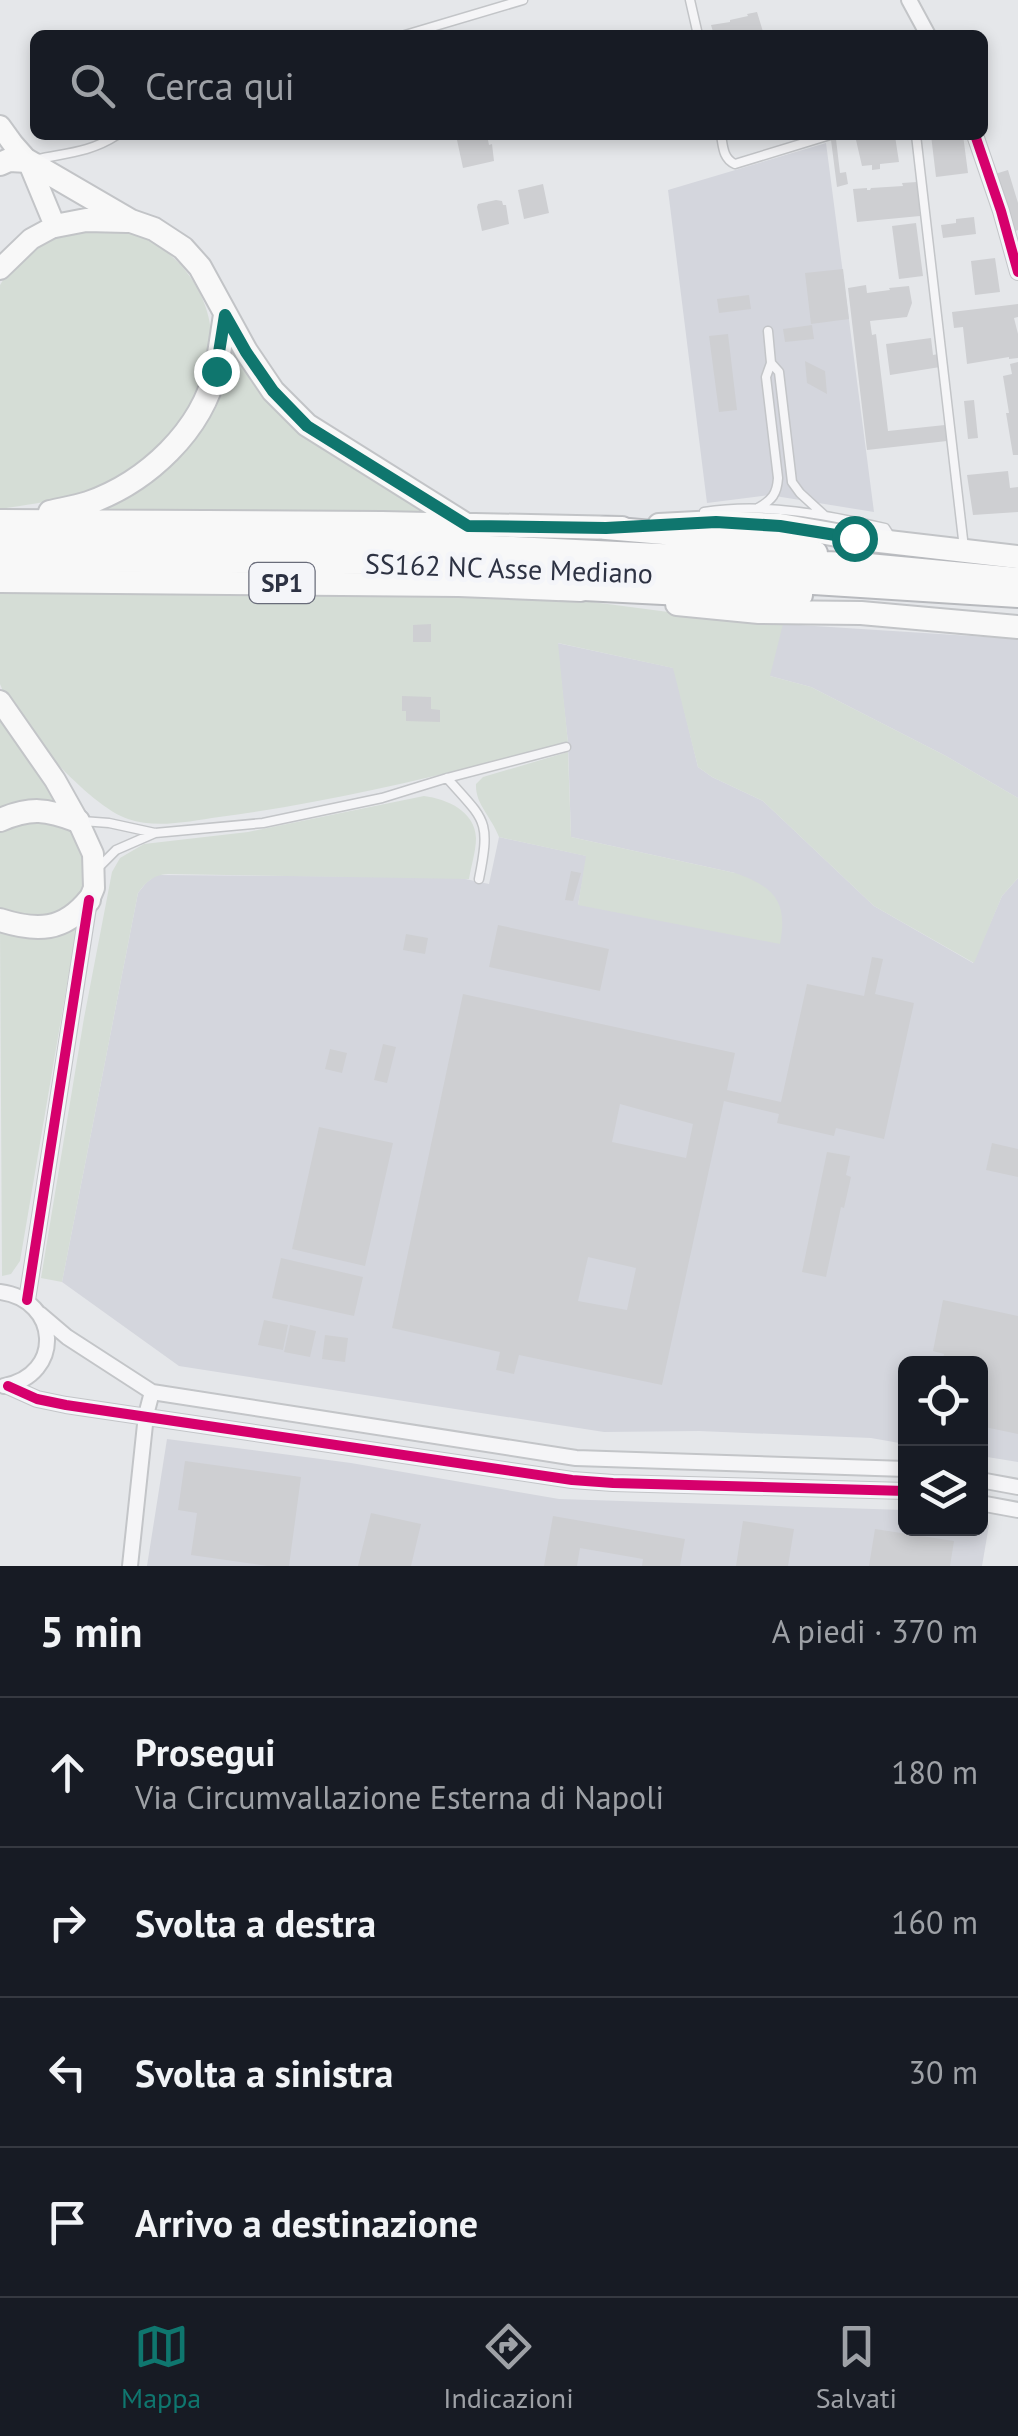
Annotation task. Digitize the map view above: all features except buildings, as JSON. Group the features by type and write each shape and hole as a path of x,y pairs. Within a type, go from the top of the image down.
{"main road":[{"path":"0,126 28,160 183,248 200,266 246,352 273,391 307,426 468,526"},
{"path":"0,164 28,160"},
{"path":"28,160 55,226"},
{"path":"0,269 31,239 55,226 86,220 131,221"},
{"path":"9,520 88,503 154,466 180,440 204,404 216,371 225,315"},
{"name":"SP1","path":"9,520 606,528 716,522 780,526 1018,557"},
{"path":"606,528 778,543 868,565"},
{"name":"SS162 NC Asse Mediano","path":"0,542 428,544 868,565 1018,579"},
{"name":"SS162 NC Asse Mediano","path":"0,560 435,563 1018,596"},
{"name":"SP1","path":"0,581 564,588 759,612 861,613 1018,627"},
{"path":"564,588 722,596 980,592"},
{"path":"0,701 55,780 78,821 93,854 94,872 90,900 77,915 38,928 0,920"},
{"path":"0,820 33,810 78,821"}],"street":[{"path":"909,0 925,30"},
{"path":"977,140 1018,272"},
{"path":"27,1300 90,900"},
{"path":"0,1292 27,1300 67,1337 152,1392 576,1458 898,1468"},
{"path":"4,1386 23,1380 44,1358 48,1343 40,1314"},
{"path":"4,1386 38,1399 572,1480 898,1491"},
{"path":"130,1566 152,1392"},
{"path":"988,1481 1018,1486"},
{"path":"988,1504 1018,1510"}],"lane":[{"path":"422,30 522,0"},
{"path":"690,0 697,30"},
{"path":"28,160 70,155 108,140"},
{"path":"721,140 728,161 734,164 813,140"},
{"path":"917,140 965,550"},
{"path":"758,508 772,500 778,490 766,377 771,363 768,331"},
{"path":"771,363 779,372 792,482 824,515"},
{"path":"643,526 671,514 758,508 824,515 885,528 895,542"},
{"path":"94,872 116,850 156,833 263,822 382,798 566,747"},
{"path":"447,778 481,817 486,832 479,879"},
{"path":"78,821 156,833"}],"shaded area":[{"path":"826,143 874,512 769,495 707,503 668,190"},
{"path":"78,230 131,233 150,241 183,267 195,284 210,323 212,344 206,377 186,416 146,464 83,493 0,509 0,285 34,250"},
{"path":"229,343 244,362 426,512 100,509 148,481"},
{"path":"0,592 539,595 783,624 770,676 811,687 1018,798 1018,878 1002,896 974,963 874,906 763,801 698,767 673,668 558,643 568,743 350,795 263,811 174,823 128,819 74,781 8,700 0,684"},
{"path":"783,624 1018,639 1018,798 811,687 770,676 758,627"},
{"path":"557,643 674,668 698,767 763,801 874,906 973,963 1002,896 1018,878 1018,1462 988,1457 988,1356 898,1356 898,1443 871,1438 699,1431 604,1432 179,1366 62,1282 138,893 146,883 156,875 456,877 489,884 499,837 587,856 578,905 735,873 571,837 568,743"},
{"path":"0,715 62,804 0,810"},
{"path":"568,752 571,837 735,873 760,884 780,907 780,944 578,905 586,856 499,837 481,804 476,784 483,777"},
{"path":"424,796 450,803 471,820 476,838 469,879 168,874 154,877 141,889 62,1282 41,1278 84,1018 112,872 120,858 144,844 248,832"},
{"path":"35,816 73,831 79,838 88,878 81,897 48,920 8,913 0,907 0,831"},
{"path":"75,926 20,1261 11,1274 2,1276 0,927"},
{"path":"167,1439 351,1463 559,1499 898,1510 898,1536 987,1536 982,1566 147,1566"}],"cycle path":[{"path":"977,140 1018,272"},
{"path":"27,1300 89,900"},
{"path":"8,1386 37,1399 66,1405 572,1480 898,1491"}],"route":[{"path":"216,371 225,315 273,391 307,426 468,526 606,528 716,522 780,526 854,538"}]}
